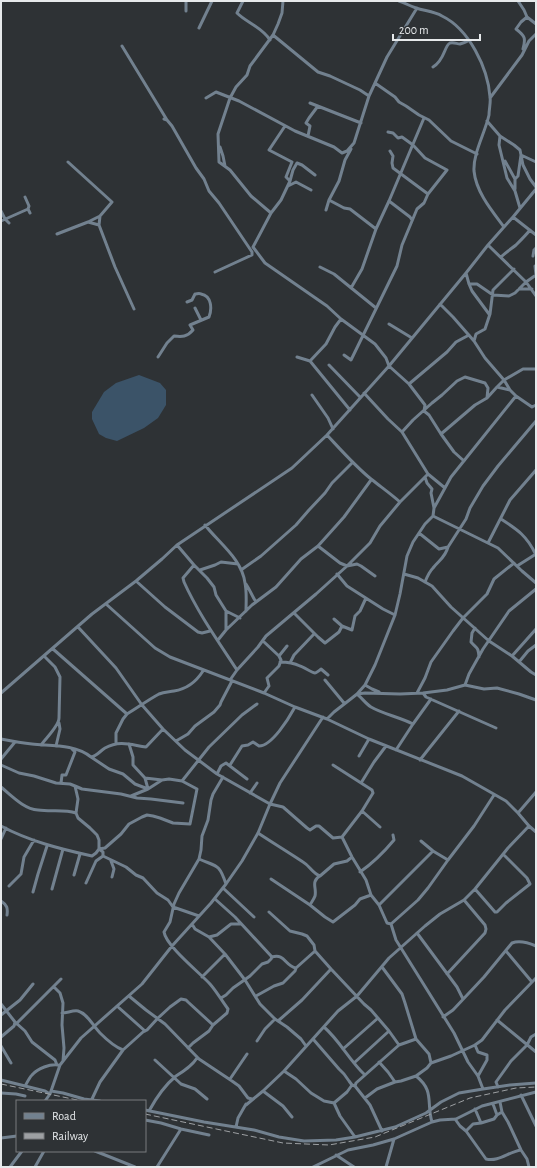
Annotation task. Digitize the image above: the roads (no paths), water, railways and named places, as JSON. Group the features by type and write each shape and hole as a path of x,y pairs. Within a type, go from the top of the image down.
{"street":[{"path":"186,1 186,12"},
{"path":"199,28 212,1"},
{"path":"242,1 237,13 242,19 257,26 267,35 270,40"},
{"path":"271,213 251,196 230,170 219,162 218,134 230,98 236,87 247,75 250,66 273,35 282,12 283,1"},
{"path":"400,1 417,8 431,11 450,20 470,40 478,55 485,74 490,98 485,132 476,154 474,171 478,187 504,227"},
{"path":"518,1 527,17 536,24"},
{"path":"326,210 329,200 339,181 345,160 354,143 375,83 387,57 417,8"},
{"path":"522,55 525,42 524,35 516,29 527,17"},
{"path":"490,98 522,55 529,41 536,34"},
{"path":"273,35 318,72 330,76 370,96"},
{"path":"433,66 440,62 450,43 462,44 470,40"},
{"path":"122,46 165,119 172,126 209,191 219,203 252,252 252,255 215,272"},
{"path":"375,83 395,96 399,102 429,120 451,141 476,154"},
{"path":"206,98 216,92 239,101 285,126 334,147 342,153 347,151 354,143"},
{"path":"310,103 361,123"},
{"path":"308,136 310,126 306,123 318,106"},
{"path":"351,288 362,269 376,228 424,118"},
{"path":"1,693 78,627 162,559 177,544 292,468 333,429 389,366 536,188 523,165 521,155 517,147 500,136 487,121"},
{"path":"285,126 270,150 292,162 286,177 290,181"},
{"path":"344,355 351,360 397,266 402,245 417,209 424,203 428,194 447,170 425,158 413,145 402,137 398,138 393,133 388,132"},
{"path":"500,136 499,145 507,178 515,191"},
{"path":"390,151 393,156 393,168 428,194"},
{"path":"521,155 536,162"},
{"path":"514,179 518,176 521,155"},
{"path":"502,157 514,179 515,191 520,208"},
{"path":"57,234 100,216 112,202 68,162"},
{"path":"315,175 297,163 281,200 271,213 253,247 265,263 327,306 341,319 375,344 386,358 389,366 409,384 424,405 424,411"},
{"path":"288,186 296,182 311,190"},
{"path":"25,197 30,213"},
{"path":"329,200 344,208 350,209 376,228"},
{"path":"389,201 412,220"},
{"path":"1,221 28,209"},
{"path":"1,211 9,223"},
{"path":"100,216 99,225 115,267 134,309"},
{"path":"513,217 536,235"},
{"path":"88,222 99,225"},
{"path":"501,257 520,242 530,230"},
{"path":"488,245 514,269 536,296"},
{"path":"533,256 536,248"},
{"path":"469,284 477,284 493,295 511,296 536,275 536,266"},
{"path":"320,267 334,274 376,308"},
{"path":"474,341 476,334 485,329 490,314 493,290 514,269"},
{"path":"466,273 472,291 490,314"},
{"path":"519,289 532,290"},
{"path":"158,356 174,336 181,337 189,334 193,330 190,325 209,317 211,308 208,298 202,294 195,294 192,300 187,302"},
{"path":"440,304 474,341 485,358 504,380 510,390 516,396 534,406 536,411"},
{"path":"195,308 201,320"},
{"path":"310,362 326,344 341,319"},
{"path":"389,324 412,338"},
{"path":"409,384 467,334"},
{"path":"297,357 310,362 350,410"},
{"path":"329,365 360,397"},
{"path":"441,434 475,405 487,398 504,380 523,369 536,369"},
{"path":"402,432 413,420 457,381 465,377 485,383 488,388 487,398"},
{"path":"497,387 510,390"},
{"path":"364,393 402,432 428,474 445,488"},
{"path":"312,395 328,418 333,429"},
{"path":"434,508 451,477 516,396"},
{"path":"424,411 429,415 454,452 464,461"},
{"path":"425,582 431,569 442,560 447,553 448,547 483,486 536,421"},
{"path":"327,435 371,480 384,488 400,502"},
{"path":"241,570 261,556 296,525 352,462"},
{"path":"488,543 510,500 536,470"},
{"path":"176,741 188,734 195,726 214,712 220,705 237,670 266,636 347,566 370,542 380,526 400,502 428,474"},
{"path":"327,719 344,703 357,694 365,685 375,665 395,615 407,556 413,542 425,524 433,516 434,508 431,493 432,489 427,483 425,477"},
{"path":"218,640 246,611 276,587 301,559 318,546 344,517 371,480"},
{"path":"433,516 498,548 536,583"},
{"path":"501,519 521,532 530,543 536,554 517,566"},
{"path":"205,525 238,564 241,570 246,584 246,611"},
{"path":"419,533 439,548 444,556"},
{"path":"177,544 214,587 216,595 226,611 240,618"},
{"path":"318,546 340,563 347,566 357,564 375,576"},
{"path":"439,548 448,547"},
{"path":"200,570 215,566 221,562 238,564"},
{"path":"417,694 425,678 430,662 463,618 487,594 494,579 514,563"},
{"path":"194,565 183,578 184,582 210,630 237,670"},
{"path":"337,574 347,586 395,615"},
{"path":"404,574 418,578 432,586 451,607 489,641 512,656 536,675"},
{"path":"136,581 165,607 198,632 202,633 210,630"},
{"path":"246,584 256,602"},
{"path":"465,685 469,674 479,657 509,612 536,589"},
{"path":"334,619 342,626 352,630 355,616 360,611 366,598"},
{"path":"106,604 155,648 170,657 323,717 369,739 462,776 506,801 536,832"},
{"path":"226,611 226,630"},
{"path":"294,613 314,634 326,643 339,632 342,626"},
{"path":"78,627 116,668 142,705 163,729 198,761 217,774 270,804 283,807 310,830 316,826 319,826 333,838 342,836 362,811 373,793 372,790 333,765"},
{"path":"475,628 472,633 471,642 476,646 479,657"},
{"path":"512,656 536,629"},
{"path":"290,663 294,655 314,634"},
{"path":"263,641 281,658 279,666 267,678 270,685 264,693"},
{"path":"519,662 528,651 536,645"},
{"path":"279,656 287,646"},
{"path":"53,649 127,714"},
{"path":"44,656 55,667 60,677 60,728 56,746"},
{"path":"190,665 193,660"},
{"path":"280,662 304,667 316,673 321,669 328,675"},
{"path":"116,744 116,733 127,714 162,693 189,686 203,670"},
{"path":"325,680 344,703"},
{"path":"365,685 384,693"},
{"path":"357,694 417,694 447,690 465,685 484,689 497,688 536,700"},
{"path":"423,693 426,698 496,728"},
{"path":"357,694 370,706 413,724"},
{"path":"396,750 413,724 432,700"},
{"path":"182,782 198,761 218,739 242,715 257,704"},
{"path":"230,766 242,746 254,742 259,746 262,746 275,736 295,707"},
{"path":"420,760 459,711"},
{"path":"26,1086 32,1075 36,1072 49,1066 58,1065 63,1061 81,1038 142,984 172,946 215,899 242,861 258,833 280,784 323,717"},
{"path":"41,745 59,723"},
{"path":"91,757 116,744 123,743 146,747 163,729"},
{"path":"1,739 15,742 56,746 84,752 109,769 123,774 135,784 148,789"},
{"path":"359,756 369,739"},
{"path":"1,759 15,742"},
{"path":"129,744 133,757 133,765 145,778 148,789"},
{"path":"361,783 386,746"},
{"path":"61,783 62,775 66,775 74,752 72,749"},
{"path":"217,774 223,764 226,763 246,779"},
{"path":"1,765 19,773 56,783 70,784 82,789 138,798 151,798 183,803"},
{"path":"188,1048 209,1031 213,1025 228,1011 222,998 172,946 165,937 164,932 170,922 179,893 199,859 202,836 208,820 211,800 223,777"},
{"path":"99,849 105,848 121,834 129,824 142,816 153,816 174,823 190,824 197,788 169,779 162,780 145,778"},
{"path":"131,796 148,789 162,780"},
{"path":"250,792 257,783"},
{"path":"1,826 47,846 92,856 99,849 99,840 97,835 78,818 76,813 78,799 75,786"},
{"path":"1,787 21,803 32,809 70,811 76,813"},
{"path":"518,813 536,792"},
{"path":"390,924 418,900 428,888 474,826 494,795"},
{"path":"362,811 380,827"},
{"path":"236,1127 238,1118 250,1099 264,1091 284,1071 338,1011 357,996 389,958 440,914 464,900 529,826"},
{"path":"1,839 6,828"},
{"path":"258,833 276,846 305,863 316,874 320,876 322,874"},
{"path":"360,872 394,840 393,835"},
{"path":"342,836 360,872 366,880 371,895 379,905 387,923 390,924 396,940 454,1033 462,1051 478,1076 483,1089"},
{"path":"10,886 21,874 24,858 34,840"},
{"path":"421,841 433,851 448,860"},
{"path":"33,892 47,846"},
{"path":"52,889 64,849"},
{"path":"99,849 103,852 102,856"},
{"path":"379,905 433,851"},
{"path":"74,875 80,854"},
{"path":"475,889 494,912 497,912 530,884 527,878 503,854"},
{"path":"102,856 143,878 157,893 168,900 174,907 199,916"},
{"path":"86,883 96,861 102,856"},
{"path":"310,905 315,897 314,883 317,878 334,864 347,861 352,857"},
{"path":"199,859 215,865 223,874 226,884"},
{"path":"111,861 114,869"},
{"path":"112,876 114,869 118,864"},
{"path":"271,879 334,922 360,899 371,895"},
{"path":"223,888 254,917"},
{"path":"215,899 235,917 272,957"},
{"path":"447,974 480,938 486,929 485,925 464,900"},
{"path":"1,901 7,906 7,915"},
{"path":"269,912 290,931 307,936 314,945 315,951 331,970 378,1018 399,1045"},
{"path":"192,924 195,929 209,937 225,954 245,980 260,1004 276,1020 288,1027 306,1046"},
{"path":"209,937 217,935 231,924 240,924"},
{"path":"188,930 195,929"},
{"path":"417,933 463,998"},
{"path":"443,1017 453,1010 484,978 512,943 529,943 536,946"},
{"path":"256,996 274,986 283,983 296,968 315,951"},
{"path":"506,951 532,982"},
{"path":"202,977 225,954"},
{"path":"222,998 262,964 272,959 272,957 280,956 292,967 296,968"},
{"path":"382,967 402,994 416,1039 429,1054 431,1063"},
{"path":"257,1041 265,1029 302,1000 331,970"},
{"path":"365,1098 377,1089 416,1076 431,1063 475,1045 482,1040 505,1010 536,978"},
{"path":"1,1037 61,979"},
{"path":"1,1015 20,1000 33,984"},
{"path":"54,987 60,993 63,1004 63,1061"},
{"path":"129,996 165,1024 198,1058 239,1086 250,1099"},
{"path":"92,1099 100,1082 123,1050 147,1030 170,1007 181,999 186,1000 213,1025"},
{"path":"1,1004 16,1023 25,1031 32,1042 55,1060 58,1065 58,1071 50,1093 46,1100"},
{"path":"117,1006 145,1031"},
{"path":"62,1013 78,1012 89,1018 94,1026 108,1041 123,1050"},
{"path":"343,1049 378,1018"},
{"path":"497,1020 536,1052"},
{"path":"324,1027 330,1032 365,1075"},
{"path":"354,1063 389,1031"},
{"path":"498,1087 496,1082 511,1062 536,1034"},
{"path":"313,1039 365,1098 382,1130"},
{"path":"334,1103 399,1045 416,1039"},
{"path":"475,1045 478,1052 487,1056 478,1076"},
{"path":"1,1046 11,1063"},
{"path":"230,1079 248,1054"},
{"path":"198,1058 160,1092 147,1110 304,1141 336,1140 356,1137 395,1127 426,1113 459,1093 510,1085 536,1083"},
{"path":"155,1060 181,1084 195,1089 207,1099"},
{"path":"379,1062 395,1082"},
{"path":"284,1071 296,1079 311,1093 324,1101 334,1103"},
{"path":"416,1076 425,1085 430,1095 430,1115 432,1122"},
{"path":"1,1080 50,1093 63,1093 84,1099 96,1100"},
{"path":"264,1091 283,1106 292,1117"},
{"path":"312,1167 348,1150 394,1139 432,1122 455,1119 482,1106 536,1092"},
{"path":"1,1093 24,1096"},
{"path":"521,1095 536,1126"},
{"path":"500,1102 502,1112 527,1159 529,1167"},
{"path":"334,1103 340,1116 356,1137"},
{"path":"493,1104 498,1115"},
{"path":"475,1109 481,1123"},
{"path":"466,1130 473,1124 494,1119 502,1112"},
{"path":"455,1119 460,1126 466,1130 486,1159 498,1159 513,1151 521,1150"},
{"path":"146,1120 161,1123 181,1130 209,1135"},
{"path":"157,1167 181,1130"},
{"path":"1,1138 16,1136"},
{"path":"386,1167 389,1161 394,1139"},
{"path":"10,1167 21,1152"},
{"path":"35,1167 43,1152"},
{"path":"98,1152 135,1167"},
{"path":"336,1155 354,1167"}],"railway":[{"path":"1,1084 77,1100"},
{"path":"146,1114 283,1143 329,1145 375,1137 470,1098 516,1088 536,1087"}]}
